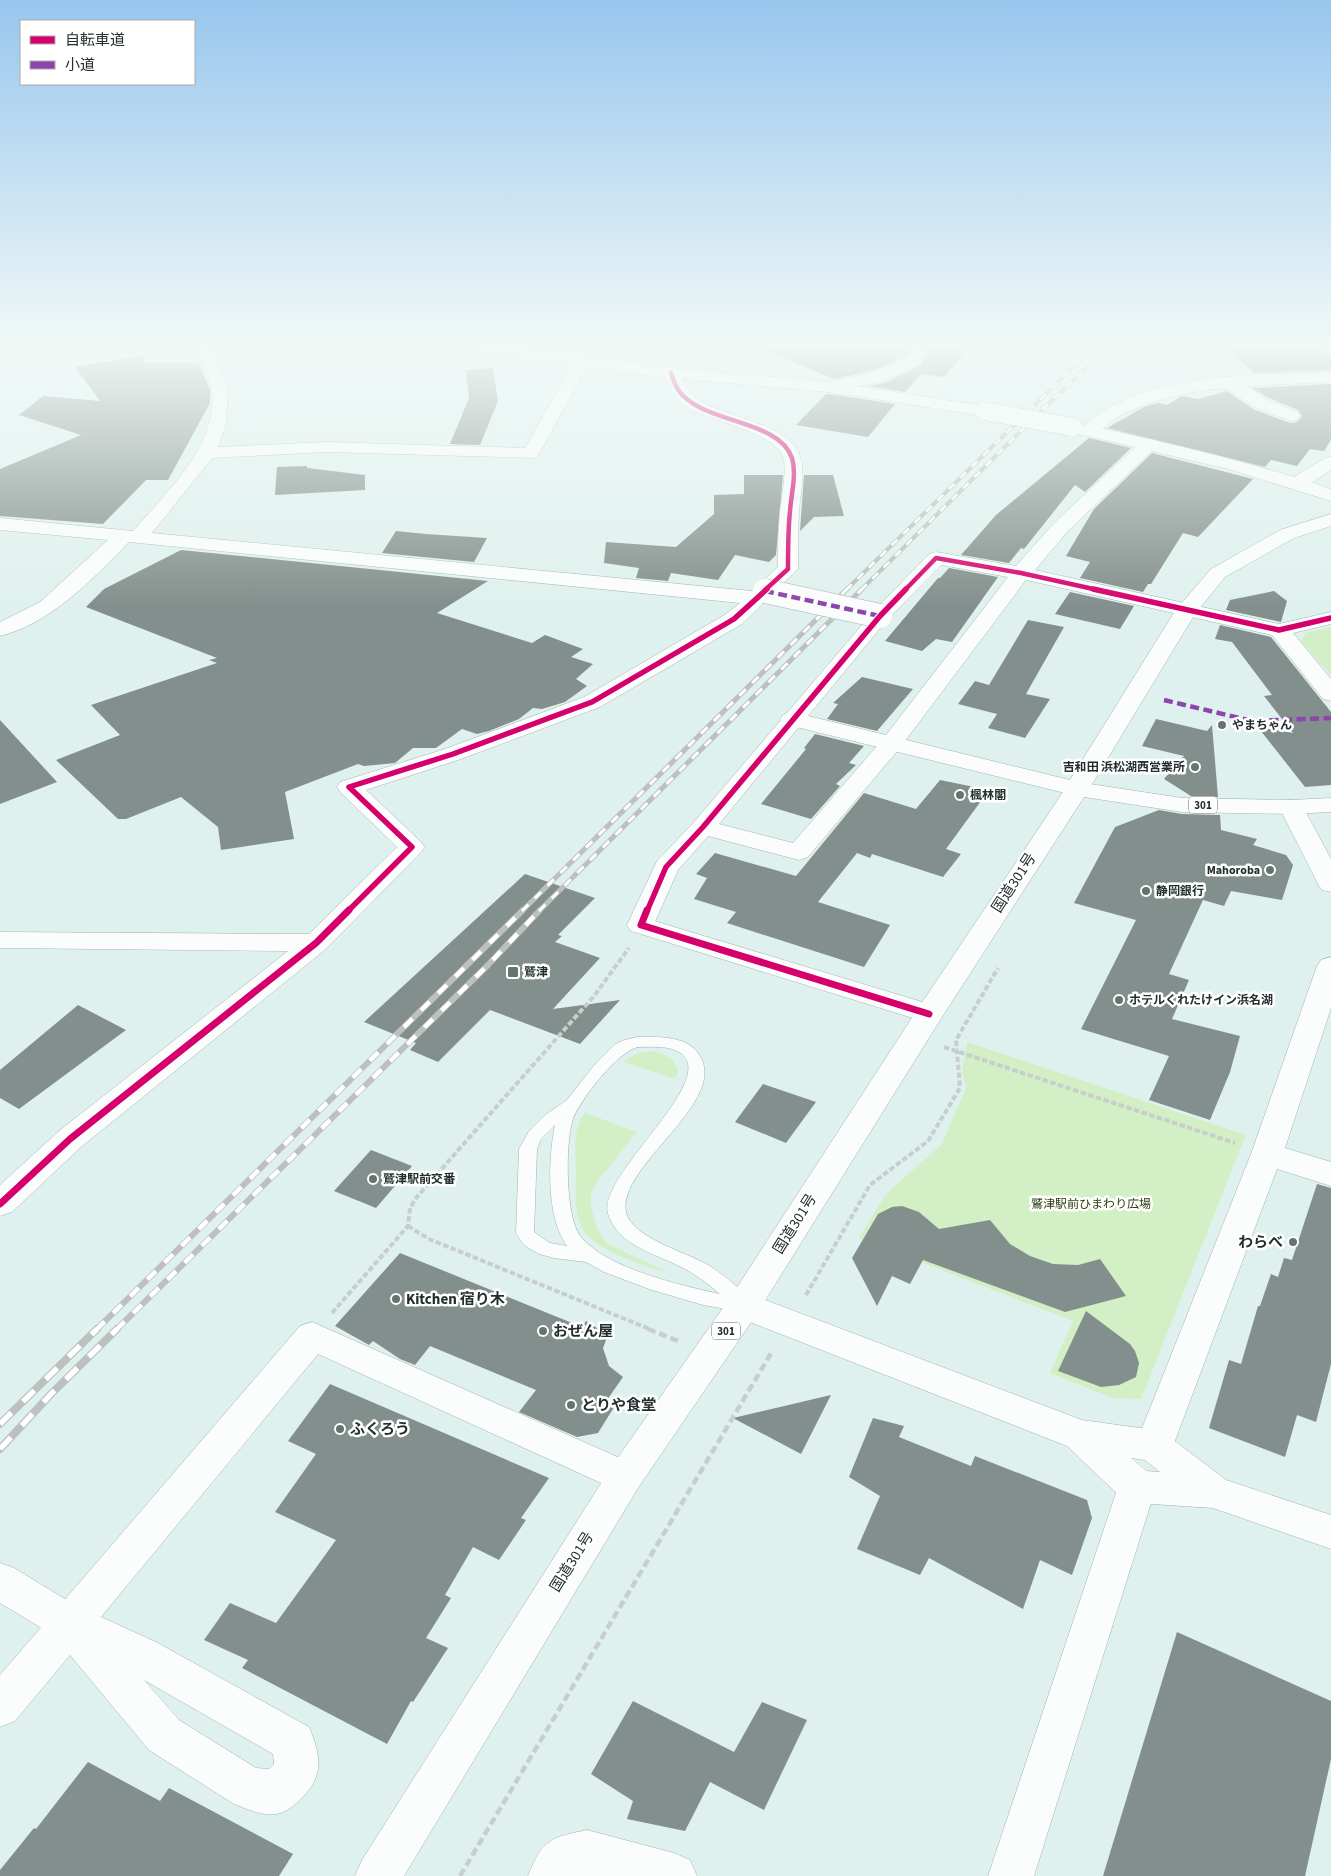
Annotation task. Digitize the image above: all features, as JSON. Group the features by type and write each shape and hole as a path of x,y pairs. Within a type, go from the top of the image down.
{"main road":[{"path":"0,630 47,606 95,565 132,537 207,453 215,431"},
{"path":"207,453 327,447 532,454 544,431"},
{"path":"0,1204 70,1139 316,943 412,847 349,787 453,754 592,702 734,619 788,569 792,456 781,441 755,431"},
{"path":"1087,431 1250,468 1331,495"},
{"path":"703,827 799,852 891,744 1021,573 1061,527 1149,444"},
{"path":"1298,483 1331,462"},
{"name":"国道301号","path":"378,1876 625,1477 744,1305 921,1025 1076,789 1186,611 1218,573 1287,534 1331,520"},
{"path":"0,524 761,595 880,616"},
{"path":"921,1025 641,925 666,867 703,827 880,616 936,558 1021,573 1186,611 1279,630 1331,618"},
{"path":"1279,630 1331,694"},
{"path":"792,719 1076,789"},
{"name":"301","path":"1076,789 1182,805 1291,807 1331,805"},
{"path":"1291,807 1331,884"},
{"path":"0,940 316,943"},
{"path":"1154,1446 1267,1154 1331,966"},
{"path":"1267,1154 1331,1174"},
{"path":"744,1305 1080,1435 1154,1446 1213,1492"},
{"path":"0,1707 312,1336 625,1477"},
{"path":"1080,1435 1137,1487 1213,1492 1331,1532"},
{"path":"1011,1876 1137,1487"},
{"path":"0,1580 69,1624 141,1656 294,1742 296,1773 276,1792 250,1789 164,1735 69,1624"},
{"path":"551,1876 562,1858 587,1853 674,1876"}],"lane":[{"path":"638,1042 664,1042 679,1046 689,1052 694,1059 698,1073 687,1099 620,1188 614,1206 624,1228 635,1238 695,1266 729,1290 744,1305 712,1301 683,1293 634,1276 589,1255 544,1249 535,1244 525,1233 528,1149 530,1141 542,1126 573,1103 616,1053 626,1045 638,1042"},
{"path":"573,1103 564,1121 562,1130 561,1205 569,1235 589,1255"}],"path":[{"path":"641,925 628,951 594,996 416,1198 407,1217 408,1226 429,1239 710,1354"},
{"path":"460,1876 790,1323 870,1185 928,1141 960,1088 956,1040 1001,963"},
{"path":"921,1025 957,1052 1267,1154"},
{"path":"312,1336 408,1226"}],"green space":[{"path":"1331,627 1331,675 1301,641 1305,633"},
{"name":"鷲津駅前ひまわり広場","path":"967,1042 1246,1135 1141,1399 1112,1398 1050,1373 1073,1321 859,1238 886,1194 942,1144 966,1088 962,1073"},
{"path":"652,1051 665,1055 672,1060 678,1072 675,1079 623,1062 635,1054"},
{"path":"585,1113 637,1132 596,1183 591,1194 591,1208 597,1228 606,1243 663,1270 663,1272 613,1253 590,1238 582,1229 576,1205 575,1144 578,1124"}],"building":[{"path":"67,431 195,431 168,480 146,480 103,524 0,516 0,469 81,435"},
{"path":"456,431 486,431 480,445 450,444"},
{"path":"829,431 873,431 868,437"},
{"path":"1117,431 1331,431 1331,440 1324,451 1310,449 1297,466 1271,460 1265,467"},
{"path":"1089,438 1131,448 1085,492 1075,485 1024,549 1021,548 1009,563 961,555 996,515"},
{"path":"1152,453 1253,479 1198,537 1183,533 1151,584 1148,584 1143,592 1080,578 1090,562 1066,556 1094,509"},
{"path":"307,466 307,468 365,475 365,490 275,495 277,467"},
{"path":"744,475 783,475 776,555 769,562 735,555 718,580 671,573 668,581 636,578 639,568 604,563 606,542 676,547 714,514 714,495 744,494"},
{"path":"804,475 833,475 844,516 814,517 800,531"},
{"path":"396,531 487,538 474,562 382,553"},
{"path":"181,550 488,581 437,613 532,643 545,635 583,649 571,657 593,664 576,679 587,686 565,702 542,709 533,708 519,719 489,731 477,734 462,729 436,748 413,748 395,763 364,766 358,764 285,792 294,839 221,850 218,827 181,797 126,819 118,819 56,760 120,735 91,705 217,663 209,660 217,658 86,607 104,589"},
{"path":"949,568 998,577 952,642 936,639 922,651 885,641 938,578"},
{"path":"1274,591 1287,601 1281,622 1226,610 1230,600"},
{"path":"1070,592 1134,606 1120,629 1055,614"},
{"path":"1028,620 1064,627 1026,694 1050,699 1025,738 988,728 997,714 958,704 975,681 989,685"},
{"path":"1220,625 1271,637 1331,712 1331,785 1305,787 1257,726 1293,733 1264,696 1272,695 1232,642 1215,639"},
{"path":"862,677 913,689 877,731 827,719 838,704 833,703"},
{"path":"1156,719 1207,731 1212,725 1218,797 1191,796 1164,779 1184,756 1142,746"},
{"path":"0,720 57,782 0,804"},
{"path":"815,734 864,746 849,763 856,765 836,784 840,786 811,819 761,804 806,749 804,748"},
{"path":"940,780 989,790 946,849 961,854 943,877 872,854 870,858 857,853 818,902 890,925 864,967 727,923 736,912 694,899 707,878 696,874 715,853 796,876 864,793 916,809"},
{"path":"1159,810 1182,814 1220,815 1221,830 1257,839 1253,845 1286,855 1293,865 1282,900 1231,891 1224,906 1203,900 1169,974 1189,980 1172,1019 1240,1036 1230,1072 1210,1120 1149,1100 1169,1056 1081,1029 1136,920 1074,903 1115,827"},
{"path":"525,874 595,898 558,935 562,936 555,942 600,958 553,1009 620,1000 580,1044 490,1010 438,1062 410,1050 416,1043 364,1022"},
{"path":"78,1005 126,1030 19,1109 0,1098 0,1070"},
{"path":"763,1084 816,1102 786,1143 735,1122"},
{"name":"鷲津駅前交番","path":"371,1150 412,1166 376,1208 334,1191"},
{"path":"1317,1184 1331,1188 1331,1364 1316,1422 1297,1415 1285,1457 1209,1428 1229,1360 1241,1364 1258,1306 1260,1306 1271,1274 1278,1277 1284,1258 1292,1260"},
{"path":"902,1206 919,1212 939,1229 990,1220 1010,1244 1030,1256 1053,1264 1078,1265 1100,1259 1126,1296 1065,1312 923,1260 910,1284 892,1276 877,1306 852,1258 878,1214 892,1207"},
{"path":"400,1253 582,1327 586,1321 608,1335 603,1348 609,1366 623,1377 607,1400 616,1404 598,1433 577,1437 519,1412 536,1390 430,1346 415,1365 400,1359 373,1341 369,1345 335,1326"},
{"path":"1086,1311 1130,1344 1135,1351 1139,1363 1136,1377 1119,1385 1101,1387 1058,1371"},
{"path":"330,1384 549,1478 521,1518 526,1520 499,1560 473,1547 445,1595 451,1598 426,1638 448,1648 413,1702 411,1701 387,1744 242,1668 248,1660 204,1640 230,1603 276,1623 336,1540 275,1512 316,1454 288,1441"},
{"path":"831,1395 801,1454 733,1418"},
{"path":"873,1418 904,1426 899,1437 971,1466 975,1456 1087,1500 1092,1518 1072,1575 1040,1560 1023,1609 929,1558 920,1575 857,1549 880,1496 849,1477"},
{"path":"1177,1632 1331,1701 1331,1759 1305,1876 1103,1876"},
{"path":"633,1701 734,1752 762,1702 807,1720 764,1810 710,1782 685,1831 627,1819 633,1801 591,1774"},
{"path":"88,1762 160,1801 169,1788 293,1854 279,1876 0,1876 0,1870 34,1828 36,1829"}],"railway":[{"path":"846,590 1009,431"},
{"path":"861,590 1021,431"},
{"path":"522,911 847,589"},
{"path":"540,910 862,589"},
{"path":"96,1330 523,910"},
{"path":"116,1330 488,965 540,910"},
{"path":"0,1424 97,1329"},
{"path":"0,1449 52,1393 117,1329"}],"marked path":[{"path":"765,591 880,616"},
{"path":"1164,700 1252,721 1331,718"}],"cycle path":[{"path":"0,1204 70,1139 316,943 412,847 349,787 453,754 592,702 734,619 788,569 789,513 793,461 791,455 781,442 762,431"},
{"path":"929,1014 641,925 666,867 703,827 880,616 936,558 1021,573 1279,630 1331,618"}],"place":[{"name":"やまちゃん","path":"1222,725"},
{"name":"吉和田 浜松湖西営業所","path":"1195,767"},
{"name":"楓林閣","path":"960,795"},
{"name":"Mahoroba","path":"1270,870"},
{"name":"静岡銀行","path":"1146,891"},
{"name":"鷲津","path":"513,972"},
{"name":"ホテルくれたけイン浜名湖","path":"1119,1000"},
{"name":"鷲津駅前交番","path":"373,1179"},
{"name":"わらべ","path":"1293,1242"},
{"name":"Kitchen 宿り木","path":"396,1299"},
{"name":"おぜん屋","path":"543,1331"},
{"name":"とりや食堂","path":"571,1405"},
{"name":"ふくろう","path":"340,1429"}]}
